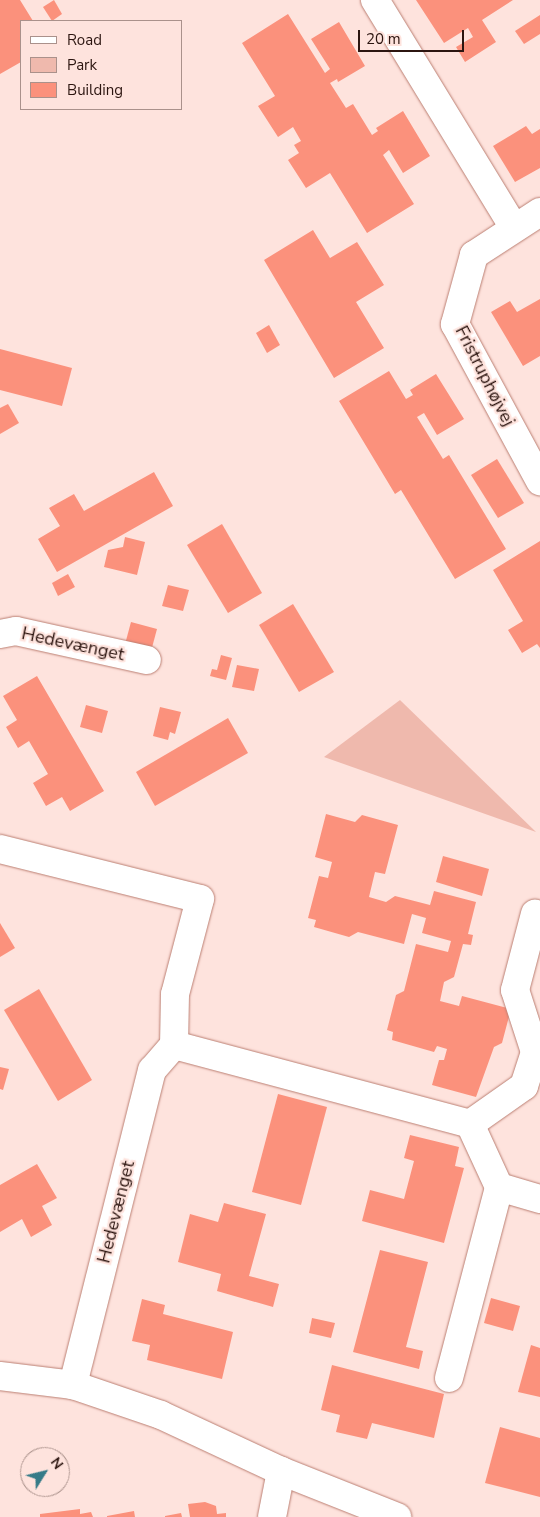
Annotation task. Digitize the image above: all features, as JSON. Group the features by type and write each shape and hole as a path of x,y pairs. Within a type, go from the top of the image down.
{"street":[{"path":"375,0 514,228"},
{"name":"Fristruphøjvej","path":"540,212 474,255 455,324 540,480"},
{"name":"Hedevænget","path":"0,634 16,630 146,660"},
{"path":"0,849 200,899 175,994 174,1045 470,1124"},
{"path":"470,1124 524,1086 535,1052 515,990 535,914"},
{"name":"Hedevænget","path":"73,1385 152,1070 174,1045"},
{"path":"449,1378 499,1187 470,1124"},
{"path":"499,1187 540,1199"},
{"path":"0,1376 73,1385 161,1415 281,1471 397,1517"},
{"path":"272,1517 281,1471"}],"green space":[{"path":"400,700 536,832 324,757"}],"building":[{"path":"0,0 20,0 32,20 20,20 20,63 0,74"},
{"path":"54,0 62,14 51,20 43,7"},
{"path":"416,0 513,0 482,20 496,42 465,62 456,47 473,37 468,28 444,43"},
{"path":"288,14 325,73 330,69 311,39 339,22 365,66 338,82 337,79 330,83 346,108 353,104 372,135 378,131 376,128 403,111 430,156 403,173 389,150 383,155 414,204 367,233 330,173 306,188 288,160 299,153 294,145 301,141 293,127 278,137 258,106 275,96 242,43"},
{"path":"540,15 540,34 524,44 515,31"},
{"path":"526,126 532,134 540,129 540,168 515,182 493,146"},
{"path":"313,230 330,258 357,242 384,285 356,302 384,348 334,378 264,260"},
{"path":"540,299 540,356 523,366 491,312 510,301 517,312"},
{"path":"269,325 280,345 267,353 256,333"},
{"path":"0,349 72,368 62,406 0,390"},
{"path":"389,371 406,399 413,395 410,390 436,374 464,419 437,435 424,413 417,417 443,459 449,455 506,549 455,579 401,490 395,494 339,401"},
{"path":"8,404 19,423 0,434 0,408"},
{"path":"497,459 524,503 498,518 471,475"},
{"path":"154,472 173,506 57,572 38,539 60,526 49,508 74,494 84,511"},
{"path":"222,524 262,593 228,613 187,545"},
{"path":"125,537 145,542 137,575 104,567 108,550 123,547"},
{"path":"540,541 540,648 537,644 522,653 508,630 523,621 493,570"},
{"path":"68,574 75,587 58,596 52,583"},
{"path":"168,585 189,590 183,611 162,606"},
{"path":"293,604 334,672 299,692 259,625"},
{"path":"131,622 157,629 150,655 124,648"},
{"path":"221,655 232,658 226,680 210,676 212,669 217,670"},
{"path":"237,665 259,669 254,691 232,687"},
{"path":"37,676 104,791 70,811 62,797 46,806 33,783 48,774 29,741 18,748 6,727 17,720 3,696"},
{"path":"86,705 108,711 102,733 80,727"},
{"path":"160,707 181,712 175,734 170,732 168,740 153,736"},
{"path":"228,718 248,753 155,806 136,772"},
{"path":"326,814 355,822 362,815 398,825 385,874 375,872 369,897 386,902 395,896 430,905 434,891 476,902 468,934 473,935 471,945 463,944 454,977 444,982 440,1001 459,1006 462,996 511,1009 502,1043 494,1047 476,1097 432,1085 439,1060 444,1060 447,1049 437,1046 434,1052 392,1040 393,1032 387,1030 396,995 404,991 416,944 448,952 451,941 422,933 426,918 412,914 404,944 358,932 349,937 314,927 316,920 308,918 319,876 328,878 332,862 315,857"},
{"path":"443,856 489,869 482,896 436,882"},
{"path":"0,923 15,948 0,957"},
{"path":"39,989 92,1080 58,1101 4,1010"},
{"path":"0,1067 9,1069 3,1090 0,1089"},
{"path":"278,1094 327,1107 301,1205 252,1192"},
{"path":"410,1135 459,1147 455,1166 464,1168 444,1243 362,1221 370,1190 404,1199 414,1161 404,1158"},
{"path":"37,1164 57,1198 42,1206 52,1225 31,1237 22,1219 0,1232 0,1185"},
{"path":"224,1203 266,1214 249,1276 279,1284 273,1307 217,1291 221,1274 178,1262 190,1214 218,1222"},
{"path":"380,1250 428,1262 406,1347 423,1351 419,1369 353,1352"},
{"path":"491,1298 520,1306 513,1331 484,1323"},
{"path":"142,1299 165,1305 163,1314 233,1332 222,1379 147,1360 150,1345 132,1341"},
{"path":"312,1318 335,1323 331,1338 309,1333"},
{"path":"531,1345 540,1348 540,1397 518,1392"},
{"path":"332,1365 444,1394 434,1438 372,1423 367,1439 336,1432 340,1415 321,1410"},
{"path":"500,1427 540,1438 540,1497 485,1483"},
{"path":"205,1502 216,1506 217,1514 226,1513 226,1517 190,1517 188,1504"},
{"path":"80,1509 80,1514 91,1512 93,1517 40,1517 40,1514"},
{"path":"134,1511 135,1517 107,1517 107,1516"},
{"path":"181,1513 182,1517 165,1517 165,1516"}]}
